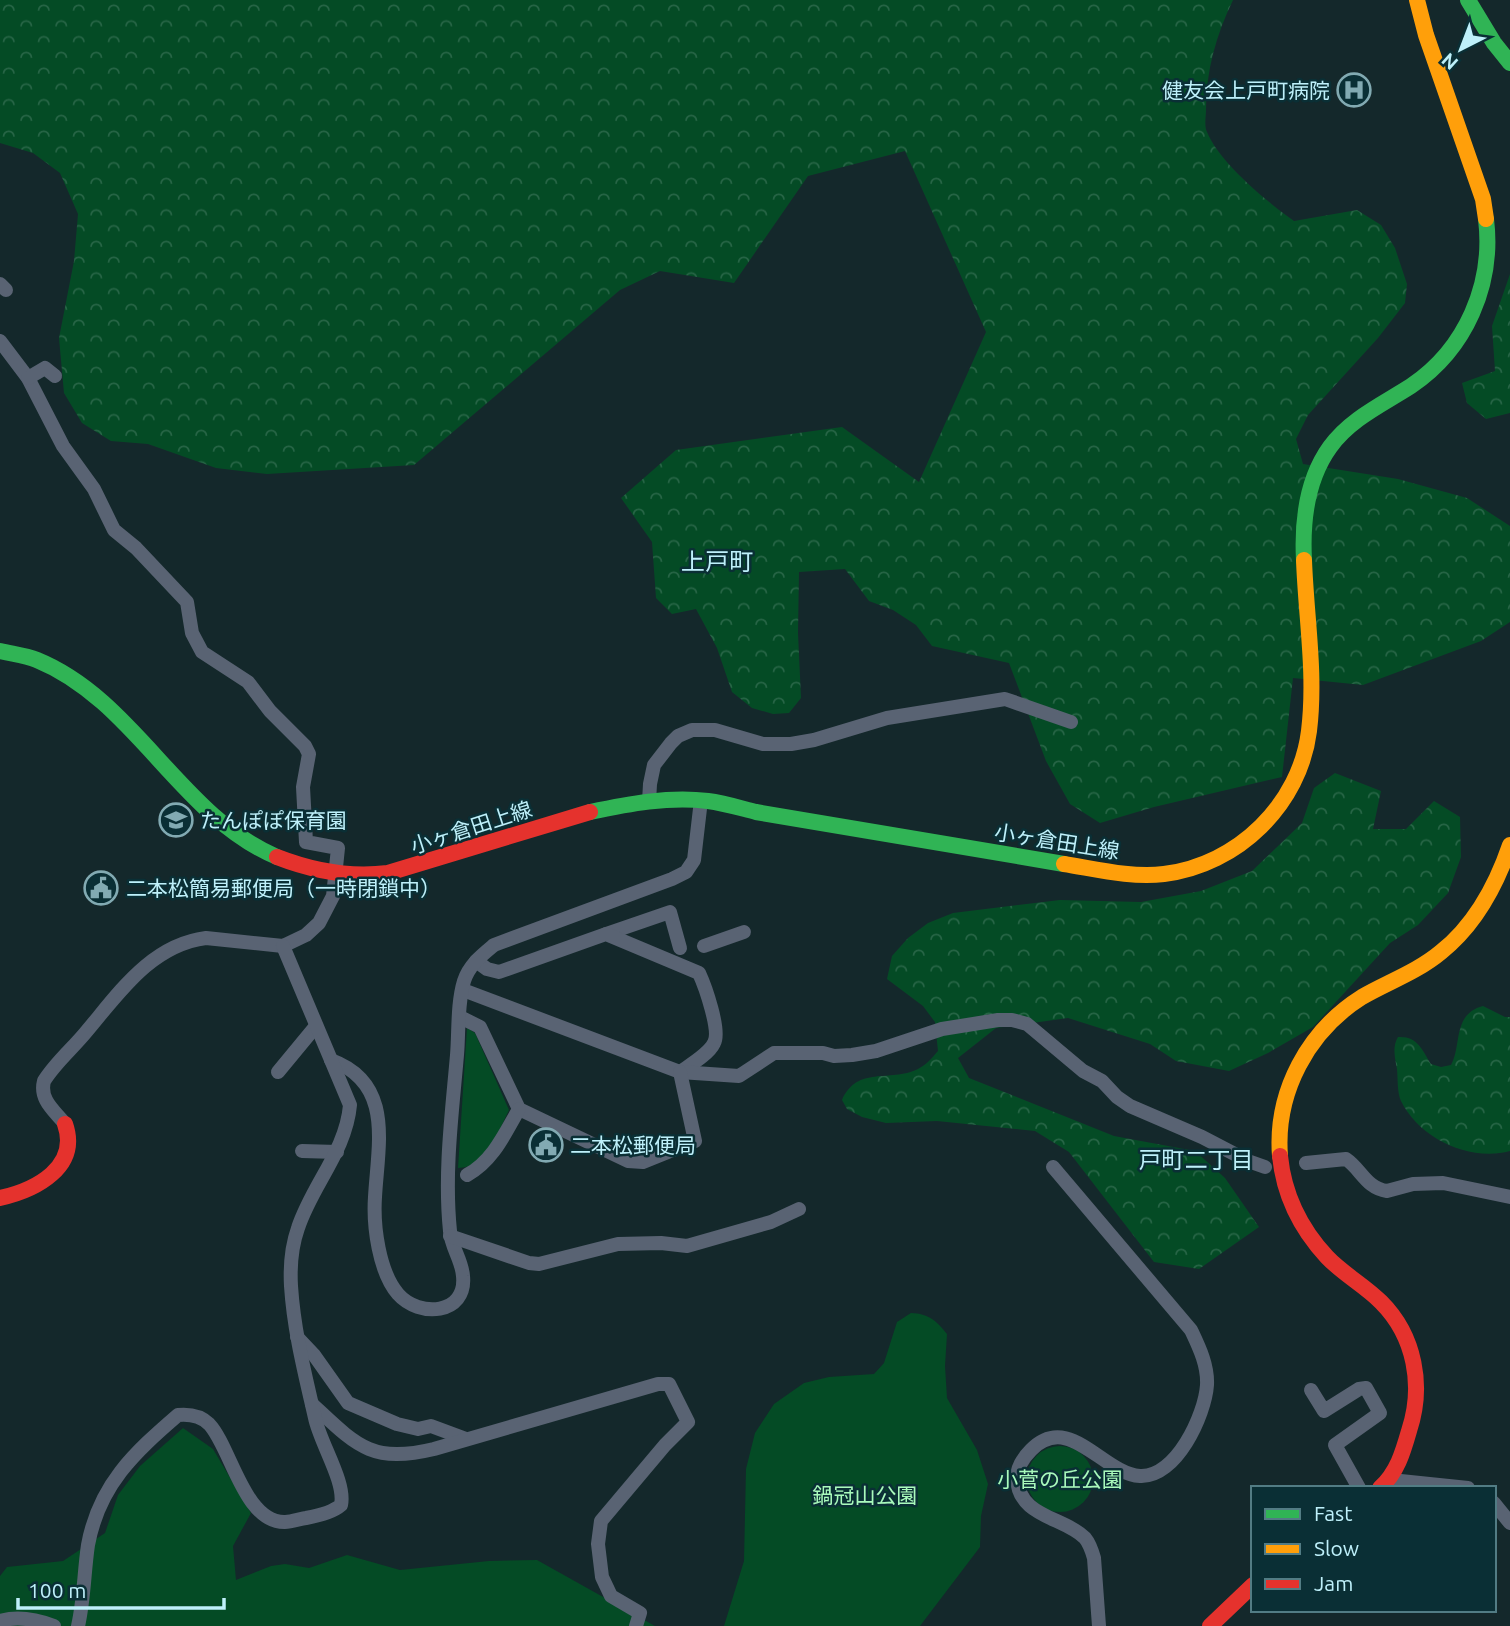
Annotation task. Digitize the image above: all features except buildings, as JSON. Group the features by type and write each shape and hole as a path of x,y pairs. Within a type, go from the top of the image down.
{"main road":[{"name":"小ヶ倉田上線","path":"0,651 38,661 80,686 117,718 178,781 240,836 271,853 336,874 362,877 398,873 596,810 649,802 701,800 756,812 1118,873 1165,874 1208,864 1244,844 1281,806 1304,755 1309,729 1310,649 1303,538 1309,500 1322,460 1342,433 1356,420 1415,383 1454,348 1471,318 1486,272 1488,225 1483,200 1426,35 1417,0"},
{"path":"1468,0 1494,43 1510,63"},
{"path":"1385,1484 1412,1427 1418,1387 1415,1359 1402,1329 1389,1311 1324,1255 1308,1236 1282,1176 1279,1122 1294,1069 1326,1026 1359,998 1423,966 1443,951 1504,883 1510,845"},
{"path":"0,1198 26,1192 41,1183 55,1169 70,1147 71,1138 65,1124"},
{"path":"1210,1626 1251,1587"}],"street":[{"path":"0,341 28,378 63,446 94,489 114,530 136,548 187,602 192,633 202,652 248,682 270,711 305,746 309,754 303,787 306,842 338,848 333,896 319,923 306,935 283,946 196,939 163,953 139,971 44,1081 44,1095 48,1105 65,1124"},
{"path":"28,378 45,368 55,376"},
{"path":"649,802 654,765 678,736 691,730 715,730 763,744 792,744 887,718 1005,699 1071,722"},
{"path":"331,1060 349,1067 364,1080 375,1100 380,1127 374,1210 376,1233 388,1276 398,1294 412,1305 427,1311 449,1306 461,1291 464,1282 463,1270 450,1236 449,1175 460,1017 463,990 469,971 475,961 495,946 672,880 686,872 694,860 701,800"},
{"path":"475,961 486,969 499,972 670,912 680,948"},
{"path":"704,946 744,932"},
{"path":"606,934 699,973 705,986 716,1035 714,1045 680,1072"},
{"path":"78,1626 89,1543 106,1493 124,1465 178,1415 194,1416 210,1424 228,1461 264,1516 283,1523 341,1505 342,1492 320,1436 302,1369 291,1284 292,1255 298,1228 337,1152 349,1120 350,1105 283,946"},
{"path":"463,990 680,1072 739,1076 774,1053 852,1055 876,1051 942,1029 1013,1020 1027,1024 1083,1071 1102,1081 1116,1097 1265,1167"},
{"path":"460,1017 480,1027 519,1109 628,1161 643,1161 695,1141 680,1072"},
{"path":"278,1072 316,1026"},
{"path":"467,1175 490,1157 519,1109"},
{"path":"302,1151 337,1152"},
{"path":"1306,1163 1346,1158 1359,1175 1380,1190 1443,1182 1510,1197"},
{"path":"1053,1167 1191,1329 1204,1359 1207,1383 1203,1408 1189,1439 1165,1468 1155,1474 1136,1476 1102,1459 1079,1442 1065,1438 1040,1442 1030,1451 1019,1468 1017,1478 1021,1494 1032,1507 1074,1531 1085,1539 1090,1547 1094,1558 1099,1626"},
{"path":"450,1236 539,1264 618,1244 661,1242 687,1246 771,1222 799,1209"},
{"path":"297,1337 314,1355 348,1403 397,1424 418,1429 431,1426 466,1438"},
{"path":"312,1404 360,1446 386,1455 414,1454 658,1384 669,1384 688,1422 601,1521 598,1544 602,1577 611,1596 640,1613 636,1626"},
{"path":"1311,1390 1324,1411 1359,1389 1366,1388 1380,1413 1335,1445 1358,1486"},
{"path":"1385,1484 1426,1486"},
{"path":"1496,1506 1510,1523"},
{"path":"0,1621 40,1621 54,1626"}],"green space":[{"path":"0,0 1233,0 1217,40 1208,81 1206,127 1213,144 1245,181 1294,221 1357,210 1381,225 1395,248 1407,284 1405,303 1378,338 1308,415 1296,439 1303,464 1398,479 1467,498 1510,526 1510,622 1481,641 1363,685 1293,678 1282,777 1154,807 1100,823 1070,804 1046,761 1009,663 932,646 916,625 893,610 869,601 845,569 799,572 801,698 789,713 773,714 752,708 732,692 717,648 696,609 672,614 656,598 652,542 621,498 676,450 842,427 919,482 986,332 905,151 808,176 734,283 660,271 620,290 414,465 267,474 216,468 148,444 111,441 82,423 64,393 59,338 74,261 78,214 60,173 33,153 0,143"},
{"path":"1510,274 1510,413 1486,419 1467,403 1462,383 1495,371 1492,326"},
{"path":"1335,773 1381,791 1373,829 1406,829 1434,801 1460,817 1461,857 1448,893 1418,925 1390,943 1313,1027 1268,1053 1229,1071 1176,1061 1150,1044 1068,1018 996,1028 958,1058 969,1078 1114,1136 1195,1151 1225,1178 1259,1227 1199,1269 1154,1262 1069,1152 1035,1131 937,1121 886,1123 862,1117 847,1109 842,1100 857,1082 918,1069 938,1051 935,1022 923,1006 887,979 892,956 908,938 928,923 953,913 1060,900 1141,902 1201,891 1252,871 1302,823 1314,788"},
{"path":"1483,1006 1510,1017 1510,1151 1494,1154 1462,1150 1433,1136 1420,1126 1401,1101 1394,1053 1398,1037 1405,1037 1419,1045 1431,1064 1441,1067 1451,1065 1462,1023 1473,1010"},
{"path":"467,1028 475,1033 509,1110 496,1138 484,1155 477,1162 458,1168"},
{"name":"鍋冠山公園","path":"911,1313 932,1319 947,1334 947,1398 977,1450 988,1484 981,1516 980,1547 920,1626 724,1626 744,1561 746,1469 755,1433 774,1404 804,1383 829,1377 874,1374 884,1363 897,1322"},
{"path":"183,1428 213,1449 251,1513 233,1546 236,1580 271,1566 285,1564 309,1568 347,1555 400,1570 489,1561 537,1560 655,1626 0,1626 0,1576 7,1567 63,1561 105,1533 118,1495 140,1466"},
{"name":"小菅の丘公園","path":"1060,1446 1073,1449 1083,1456 1090,1466 1093,1479 1090,1492 1083,1502 1073,1509 1060,1512 1047,1509 1037,1502 1030,1492 1027,1479 1030,1466 1037,1456 1047,1449"}],"traffic: fast":[{"path":"1468,0 1494,43 1510,63"},
{"path":"1304,560 1304,531 1311,487 1330,447 1357,420 1430,371 1461,334 1480,291 1485,267 1486,219"},
{"path":"0,651 37,660 71,678 102,702 130,729 212,815 243,838 277,857"},
{"path":"590,812 664,800 708,801 756,812 1064,864"}],"traffic: slow":[{"path":"1417,0 1426,35 1483,199 1486,219"},
{"path":"1064,864 1139,875 1164,874 1191,868 1217,858 1240,844 1279,806 1293,783 1303,758 1309,731 1311,667 1304,560"},
{"path":"1280,1156 1283,1109 1299,1065 1311,1045 1343,1011 1362,997 1422,965 1441,952 1465,929 1483,903 1510,845"}],"traffic: jam":[{"path":"277,857 331,872 359,875 388,873 590,812"},
{"path":"0,1198 40,1182 61,1164 68,1139 65,1124"},
{"path":"1280,1156 1285,1185 1295,1211 1309,1235 1333,1263 1368,1290 1393,1315 1409,1346 1416,1379 1413,1414 1399,1462 1382,1486"},
{"path":"1210,1626 1251,1587"}],"place":[{"name":"健友会上戸町病院","path":"1354,90"},
{"name":"たんぽぽ保育園","path":"176,820"},
{"name":"二本松簡易郵便局（一時閉鎖中）","path":"101,888"},
{"name":"二本松郵便局","path":"546,1145"}],"district":[{"name":"上戸町","path":"717,561"},
{"name":"戸町二丁目","path":"1196,1159"}]}
